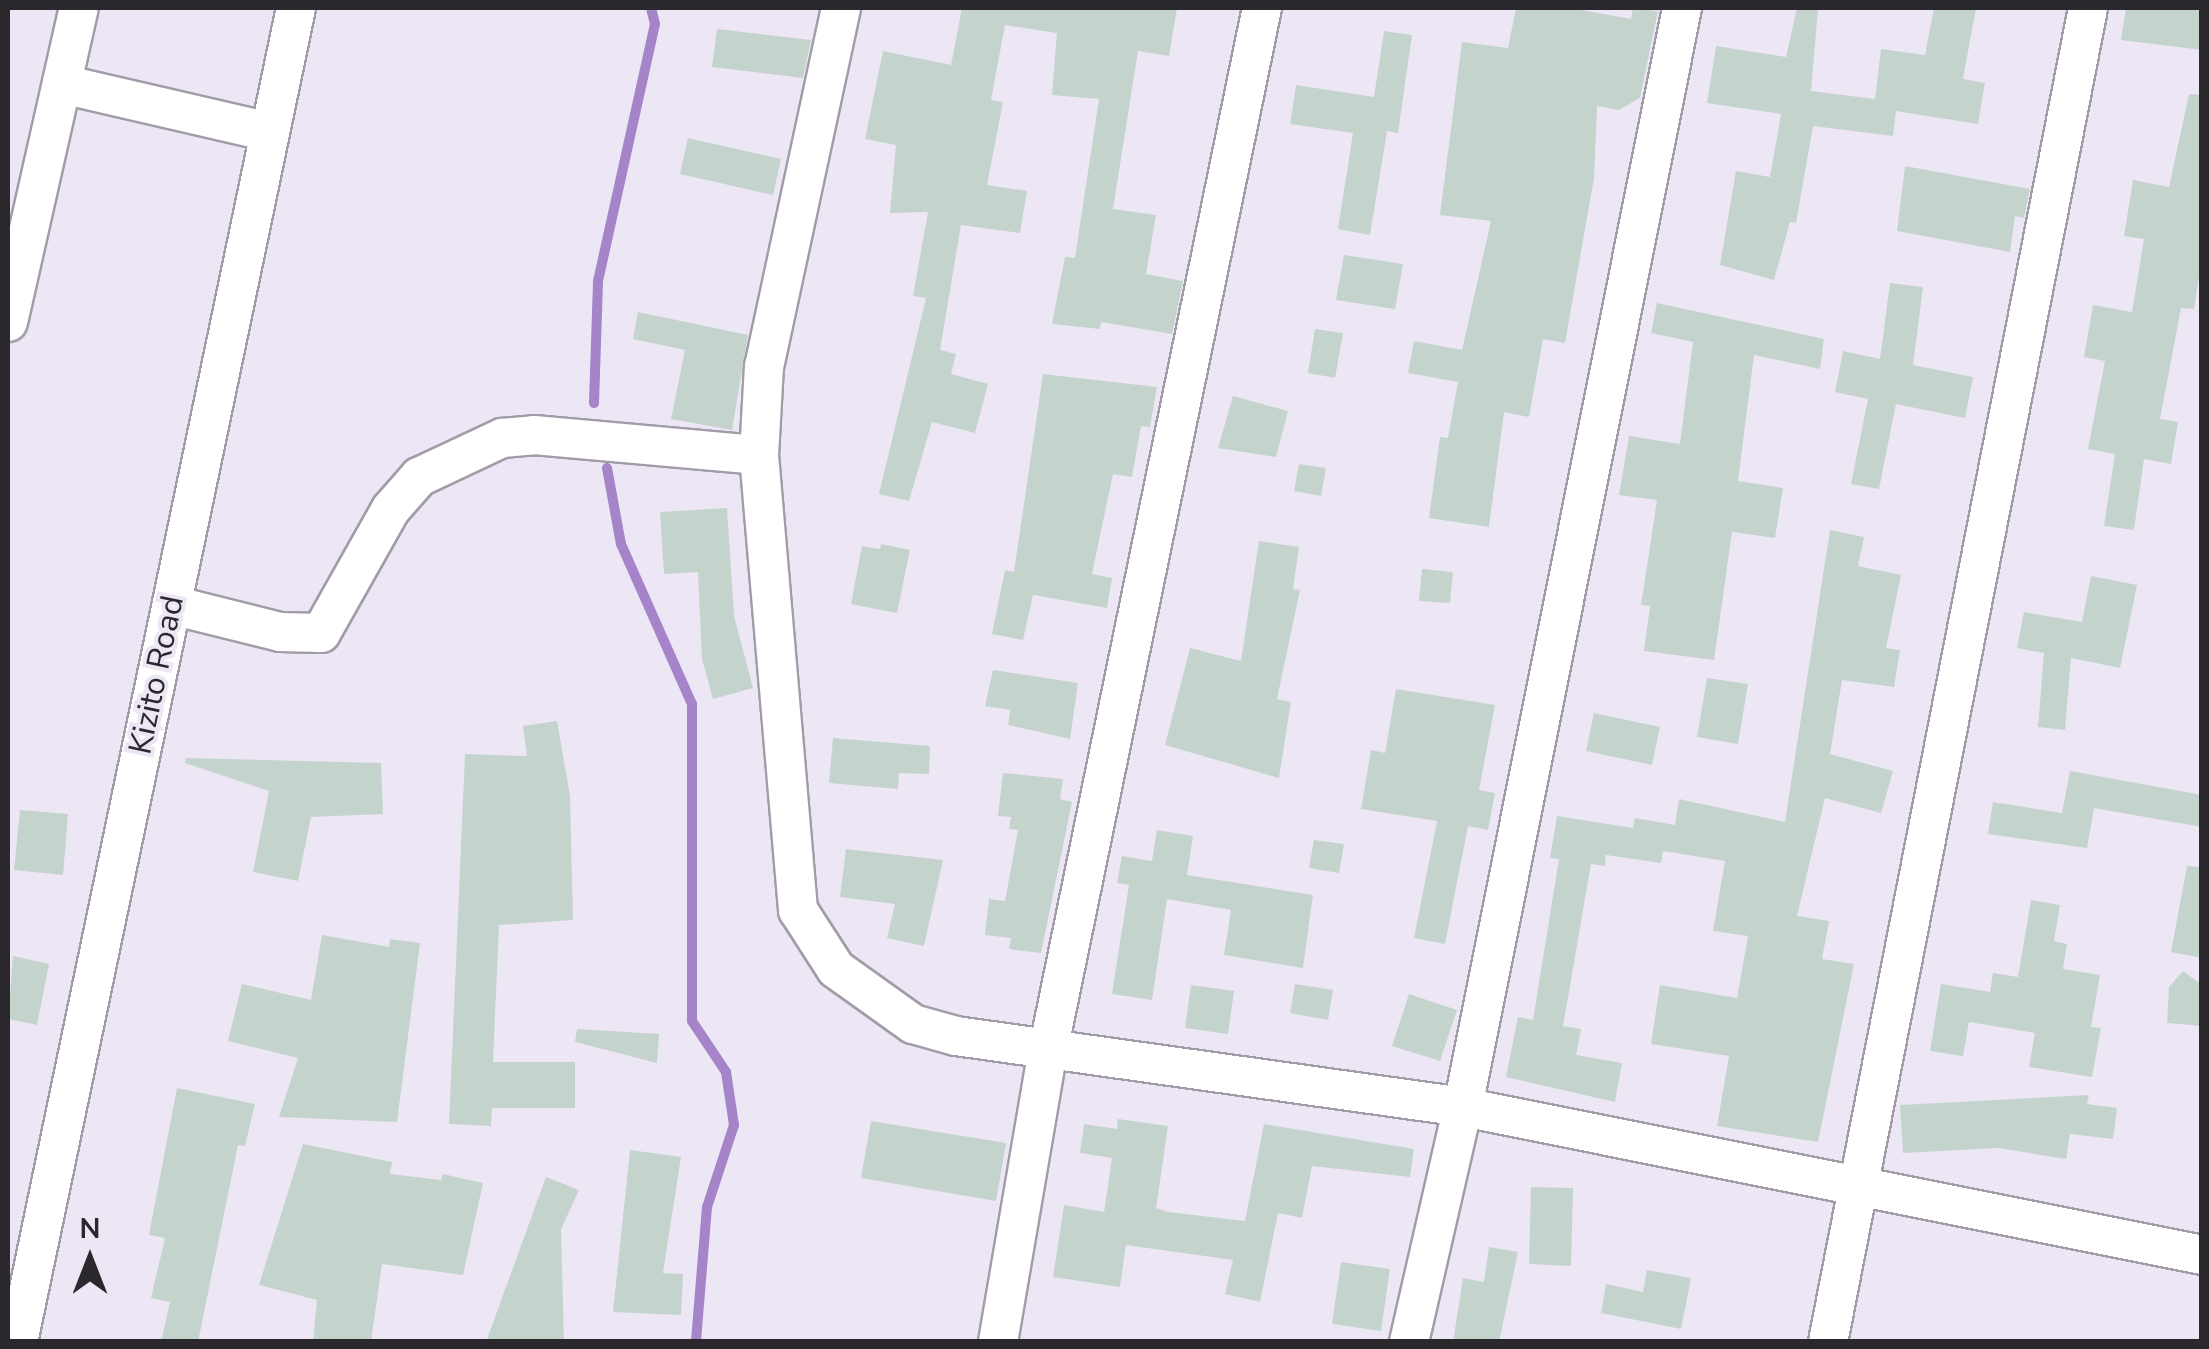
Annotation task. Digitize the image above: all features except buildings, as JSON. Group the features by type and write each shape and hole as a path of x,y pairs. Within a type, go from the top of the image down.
{"street":[{"path":"8,322 79,8"},
{"name":"Kizito Road","path":"18,1342 296,8"},
{"path":"841,8 764,366 759,456 798,910 836,969 913,1024 1048,1050 1464,1107 1857,1190 2202,1255"},
{"path":"998,1342 1048,1050 1262,8"},
{"path":"1408,1342 1464,1107 1682,8"},
{"path":"1828,1342 2088,8"},
{"path":"62,84 270,132"},
{"path":"172,605 280,632 321,632 391,509 419,476 502,438 534,435 759,456"}],"waterway":[{"path":"594,403 598,281 655,24 651,8"},
{"path":"607,468 621,544 692,704 692,1021 726,1072 734,1125 707,1207 696,1342"}]}
